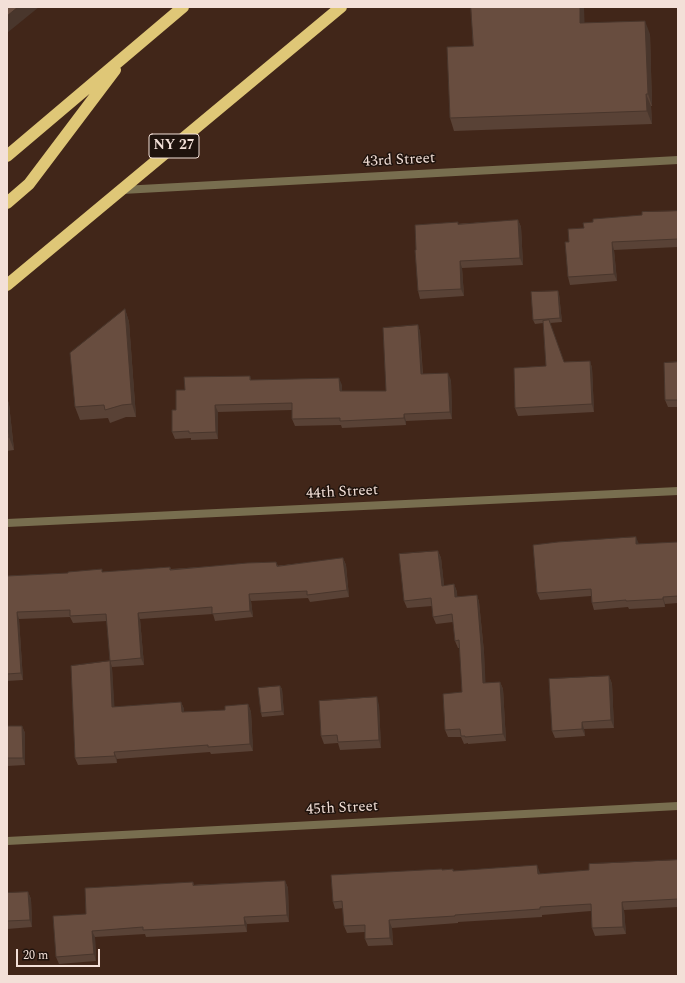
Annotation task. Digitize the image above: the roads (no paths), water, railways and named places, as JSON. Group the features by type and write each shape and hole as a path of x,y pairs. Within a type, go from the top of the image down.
{"highway":[{"path":"7,156 183,7"},
{"name":"NY 27","path":"7,285 340,7"},
{"path":"7,203 29,184 129,52"}],"street":[{"name":"43rd Street","path":"121,190 678,160"},
{"name":"44th Street","path":"7,523 678,491"},
{"name":"45th Street","path":"7,841 678,806"}]}
